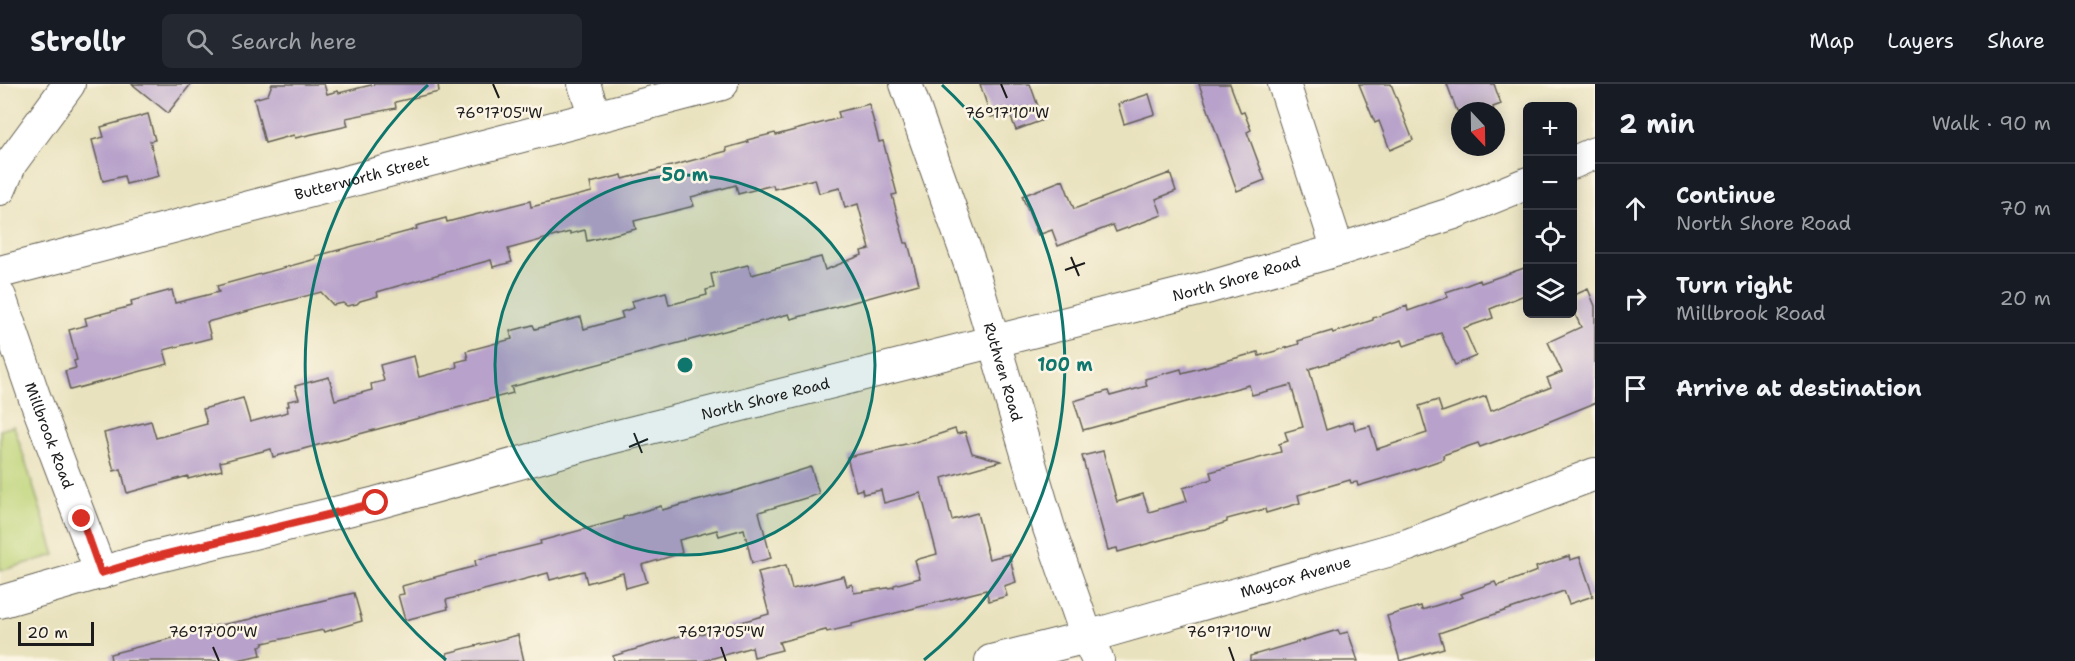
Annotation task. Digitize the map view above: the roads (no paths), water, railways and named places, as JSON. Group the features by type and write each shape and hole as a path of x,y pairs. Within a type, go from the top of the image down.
{"street":[{"path":"0,189 11,163 69,84"},
{"path":"584,84 595,116"},
{"name":"Butterworth Street","path":"0,272 722,84"},
{"name":"Ruthven Road","path":"906,84 975,278 1049,528 1092,649"},
{"path":"1284,84 1338,250"},
{"path":"1577,161 1595,153"},
{"name":"North Shore Road","path":"0,602 151,558 376,503 617,436 1210,287 1454,213 1523,185"},
{"name":"Millbrook Road","path":"0,297 34,396 101,573"},
{"name":"Maycox Avenue","path":"991,661 1092,649 1408,544 1595,474"}]}
